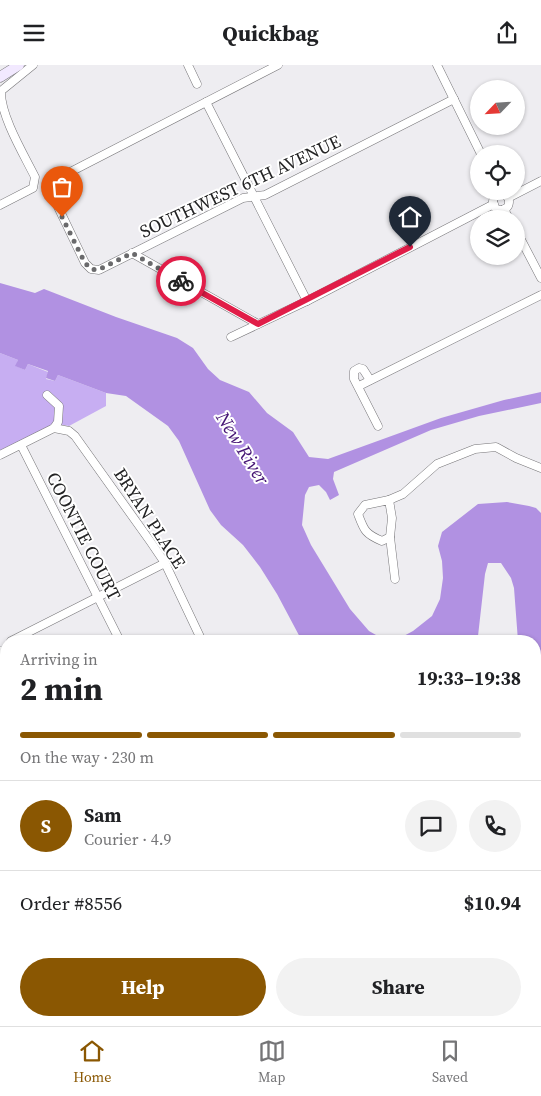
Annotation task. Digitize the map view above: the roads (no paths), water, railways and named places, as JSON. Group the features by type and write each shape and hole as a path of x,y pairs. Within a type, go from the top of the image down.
{"main road":[{"path":"0,77 20,65"}],"street":[{"path":"0,205 33,188 35,177 3,112 0,99 1,91 33,65"},
{"path":"188,65 197,84"},
{"path":"278,65 206,102 307,301"},
{"path":"437,65 477,145"},
{"name":"SOUTHWEST 6TH AVENUE","path":"206,102 47,184 85,263 91,269 98,270 243,198 265,195 454,99"},
{"path":"525,189 541,181"},
{"path":"494,200 494,204 499,209 504,209 509,204 508,200"},
{"path":"231,337 307,301 494,204"},
{"path":"525,247 541,278"},
{"path":"132,253 258,324"},
{"path":"359,386 541,295"},
{"path":"370,380 362,369 354,371 353,377 378,426"},
{"path":"0,455 54,427 58,422 60,406 47,395"},
{"name":"BRYAN PLACE","path":"54,427 69,431 75,435 120,497 165,563 199,635"},
{"name":"COONTIE COURT","path":"20,445 117,635"},
{"path":"390,537 382,541 370,536 363,527 358,514 365,505 403,494 437,464 475,449 496,447 516,459 541,468"},
{"path":"389,499 392,518 390,537 395,579"},
{"path":"22,635 165,563"}],"water":[{"name":"New River","path":"0,283 35,293 44,289 177,338 193,348 208,369 220,380 249,392 267,413 293,432 309,457 328,459 441,418 504,400 541,392 541,403 479,416 431,430 334,472 333,479 339,495 330,500 326,492 319,485 309,487 305,495 302,525 311,545 350,609 369,631 376,635 299,635 260,567 243,545 221,525 210,510 179,441 168,426 126,396 106,393 58,375 55,381 46,378 48,371 28,364 25,370 15,366 18,360 0,353"},
{"path":"507,502 536,508 541,513 541,635 518,635 514,588 511,578 501,563 488,563 478,635 406,635 432,616 440,599 443,578 442,561 438,546 442,532 478,504"}]}
